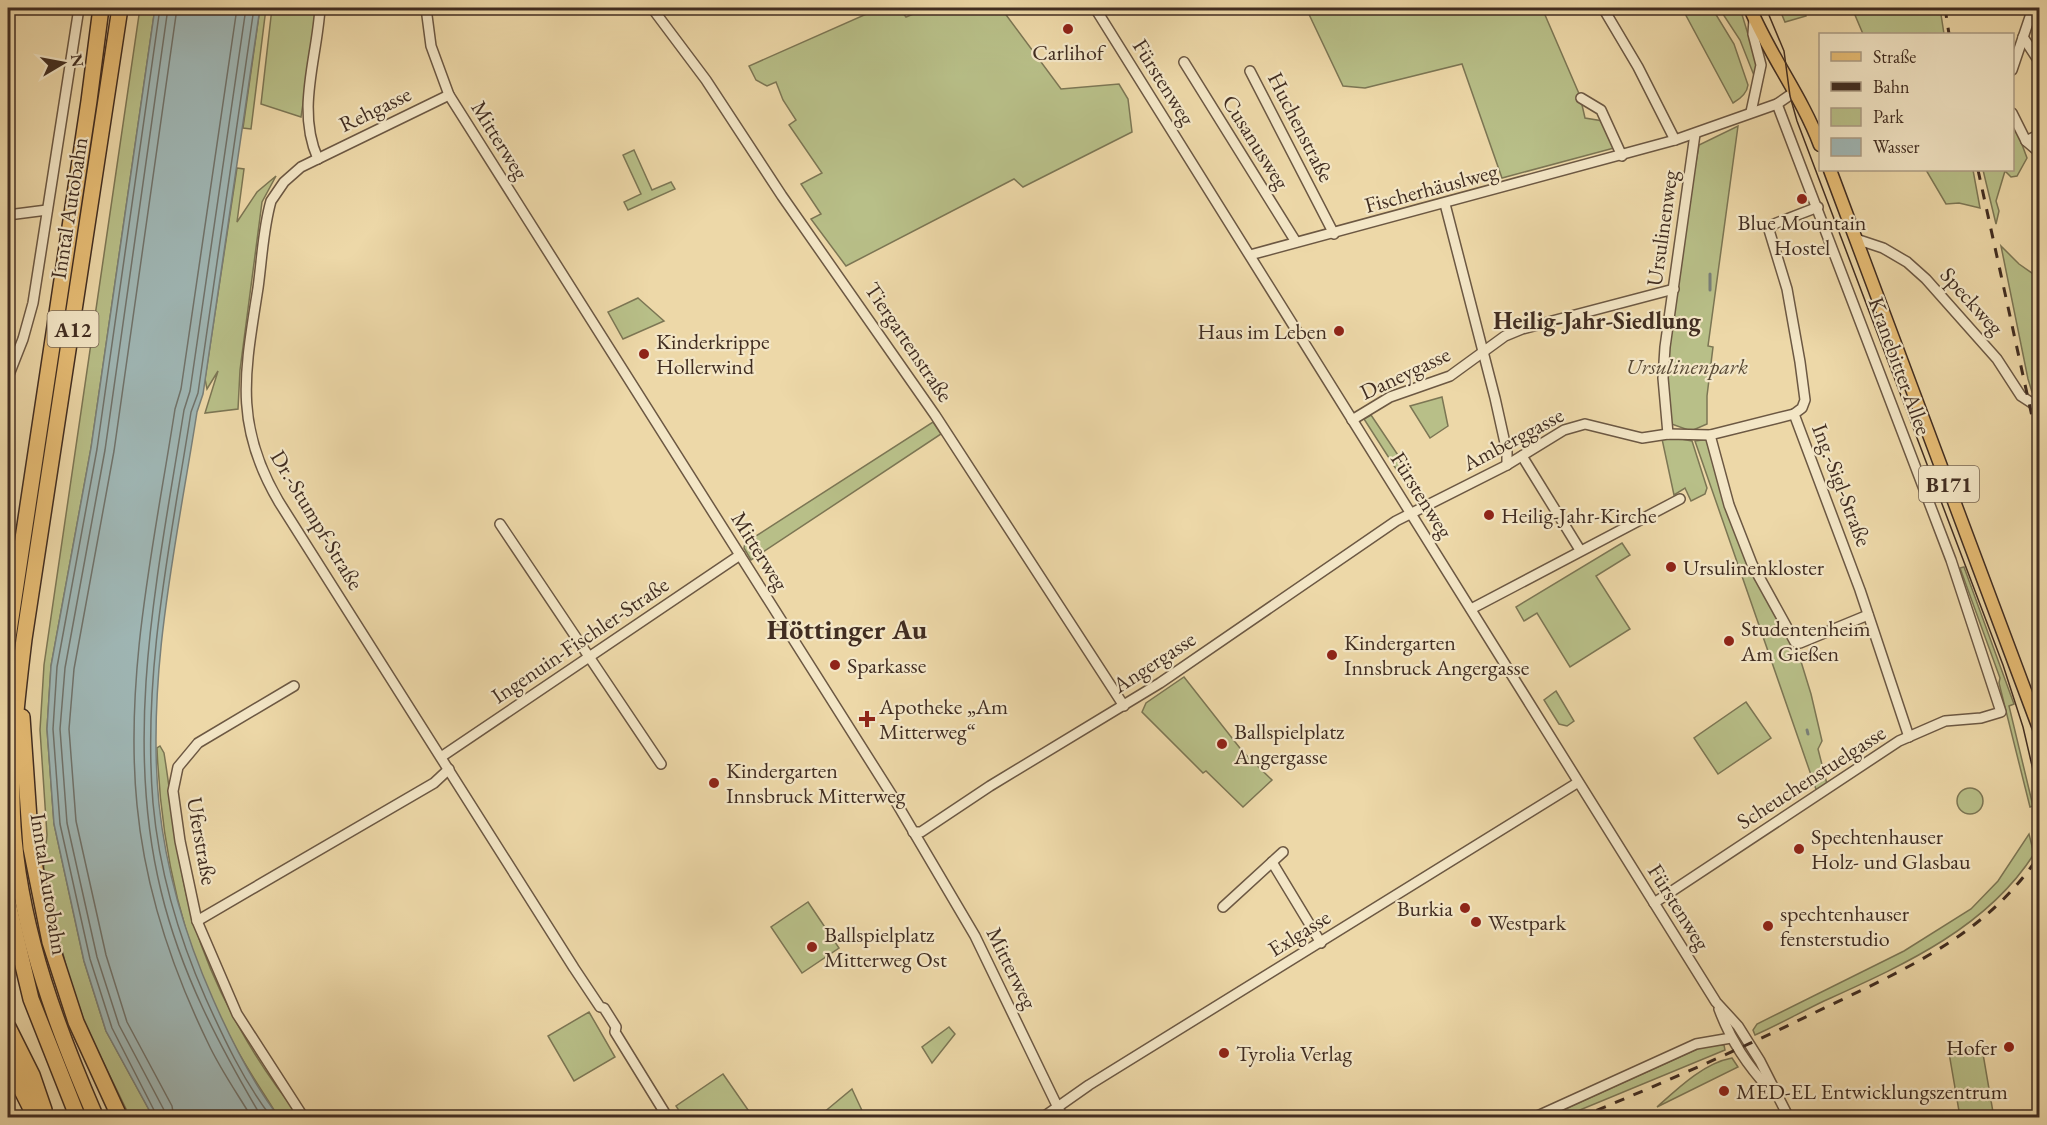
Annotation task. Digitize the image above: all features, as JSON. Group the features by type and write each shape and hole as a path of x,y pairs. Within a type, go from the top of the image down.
{"highway":[{"name":"Inntal Autobahn","path":"8,638 11,600 52,352 101,8"},
{"name":"Inntal Autobahn","path":"96,1118 49,1000 25,907 14,840 12,783 17,694 120,8"},
{"path":"17,694 24,726 25,787 31,848 50,942 75,1022 120,1118"},
{"name":"Inntal Autobahn","path":"8,903 31,999 78,1118"},
{"path":"8,1027 32,1075 42,1115"}],"main road":[{"path":"1752,12 1793,93 1804,106 1819,140"},
{"name":"Kranebitter Allee","path":"1830,171 2040,731"},
{"path":"8,1055 42,1115"},
{"path":"8,1075 42,1115"}],"street":[{"path":"8,377 30,317 79,8"},
{"path":"318,159 310,141 306,116 320,8"},
{"name":"Mitterweg","path":"426,8 432,49 449,95 913,832 975,936 1063,1118"},
{"name":"Tiergartenstraße","path":"652,8 706,80 782,196 935,415 1124,706"},
{"name":"Fürstenweg","path":"1095,8 1471,609 1577,783 1716,1002 1743,1034 1760,1061 1789,1118"},
{"path":"1603,8 1638,67 1675,140"},
{"path":"2014,67 2033,8"},
{"path":"1751,112 1761,65 1753,34 1752,12"},
{"path":"2024,37 2040,63"},
{"name":"Cusanusweg","path":"1184,62 1296,242"},
{"name":"Huchenstraße","path":"1250,71 1334,234"},
{"name":"Fischerhäuslweg","path":"1250,255 1622,156 1695,134 1776,104 1793,93"},
{"name":"Rehgasse","path":"318,159 449,95"},
{"path":"1581,98 1601,110 1622,156"},
{"name":"Kranebitter Allee","path":"1776,104 1818,207 1951,560 2001,712"},
{"path":"2014,115 2026,141 2040,153"},
{"name":"Ursulinenweg","path":"1668,434 1663,378 1695,134"},
{"path":"2026,141 2034,137 2040,138"},
{"name":"Dr.-Stumpf-Straße","path":"318,159 301,167 284,182 271,201 267,215 246,369 248,427 264,477 668,1118"},
{"path":"1445,204 1507,452 1507,465"},
{"name":"Ing.-Sigl-Straße","path":"1818,207 1773,225 1769,230 1787,289 1800,362 1805,400 1802,408 1794,414 1869,615 1909,737"},
{"path":"8,215 47,210"},
{"name":"Speckweg","path":"1856,239 1883,248 1907,262 1926,279 1997,358 2021,396 2038,407 2040,411"},
{"name":"Daneygasse","path":"1352,420 1390,397 1450,376 1483,351 1522,329 1674,289"},
{"name":"Amberggasse","path":"1410,513 1507,465 1572,426 1598,425 1620,435 1642,438 1668,434 1710,435 1784,414 1794,414"},
{"path":"1710,435 1729,505 1752,564 1791,639 1800,643 1869,615"},
{"path":"1522,456 1580,550"},
{"path":"1471,609 1680,499"},
{"name":"Angergasse","path":"913,832 921,832 1058,743 1124,706 1410,513"},
{"path":"500,524 661,764"},
{"name":"Ingenuin-Fischler-Straße","path":"441,757 740,555"},
{"name":"Uferstraße","path":"294,686 198,743 178,767 173,791 180,841 197,921 237,1014 275,1077 304,1118"},
{"name":"Scheuchenstuelgasse","path":"1654,903 1909,737 1945,721 1981,718 2001,712"},
{"name":"Uferstraße","path":"197,921 434,783 449,769"},
{"name":"Exlgasse","path":"1042,1118 1057,1106 1577,783"},
{"path":"1223,907 1283,852"},
{"path":"1272,862 1321,942"},
{"name":"Fürstenweg","path":"1716,1002 1731,1038 1748,1065 1776,1096"},
{"path":"1533,1118 1696,1044 1731,1038"}],"green space":[{"path":"140,8 155,8 91,448 51,666 47,729 54,824 84,961 106,1031 153,1117 130,1117 86,1027 68,974 43,874 47,835 40,730 44,665"},
{"path":"260,8 266,8 251,129 243,128"},
{"path":"272,8 317,8 301,117 261,104"},
{"path":"880,8 899,8 906,17 928,8 1001,8 1061,89 1119,84 1128,99 1132,132 1023,187 1014,179 846,266 811,219 821,214 801,184 822,173 789,125 796,120 783,100 776,82 767,86 756,80 749,66"},
{"path":"1306,8 1542,8 1580,96 1585,118 1603,121 1614,148 1502,178 1462,64 1365,88 1343,86"},
{"path":"1682,8 1712,8 1734,44 1748,85 1745,94 1733,103"},
{"path":"1719,8 1740,8 1758,67 1755,78 1740,40"},
{"path":"1779,8 1804,8 1806,16 1785,22"},
{"path":"1855,8 1940,8 1944,33 1863,33 1855,15"},
{"name":"Ursulinenpark","path":"1738,126 1708,346 1713,347 1707,396 1707,424 1691,431 1666,422 1666,353 1674,283 1699,145"},
{"path":"2014,129 2017,131 2027,158 2017,176 2011,177 2005,171 2014,171"},
{"path":"634,150 652,190 671,182 675,189 628,210 624,202 641,194 623,155"},
{"path":"237,168 244,169 237,222 257,192 276,176 262,202 240,370 238,409 205,413 218,371 207,389 205,379"},
{"path":"1927,171 1973,171 1980,208 1959,203 1946,204"},
{"path":"1983,171 2005,171 1996,201 1999,211 1996,224"},
{"path":"2001,246 2019,264 2039,278 2039,399 2032,392 2028,379"},
{"path":"638,298 664,321 623,339 608,312"},
{"path":"1442,397 1448,426 1430,438 1410,406"},
{"path":"1371,415 1406,467 1398,472 1364,419"},
{"path":"933,422 941,434 751,560 744,548 745,543"},
{"path":"1676,438 1692,441 1707,488 1705,494 1691,501 1685,488 1674,495 1662,439"},
{"path":"1709,439 1751,564 1795,642 1811,694 1822,741 1818,749 1828,788 1818,795 1695,441"},
{"path":"1622,543 1630,555 1596,576 1630,629 1570,667 1537,613 1524,621 1516,607"},
{"path":"1964,567 2014,704 2009,706 2033,806 2030,807 1999,683 2000,678 1960,568"},
{"path":"1184,677 1243,752 1272,780 1243,807 1206,771 1203,773 1142,712 1146,703"},
{"path":"1556,691 1574,721 1567,726 1559,724 1544,700"},
{"path":"1746,702 1771,738 1718,774 1694,738"},
{"path":"160,746 164,753 183,879 202,946 224,998 251,1049 300,1117 279,1117 274,1110 234,1045 198,967 177,896 169,859 159,785 157,748"},
{"path":"1970,788 1979,792 1983,801 1979,810 1970,814 1961,810 1957,801 1961,792"},
{"path":"2029,834 2034,854 1992,904 1967,924 1912,959 1755,1035 1753,1030 1757,1024 1904,951 1971,909 1998,881"},
{"path":"808,902 839,948 802,973 771,927"},
{"path":"589,1012 615,1057 574,1081 548,1036"},
{"path":"949,1027 955,1034 932,1063 922,1047"},
{"path":"1706,1045 1724,1045 1725,1050 1563,1117 1545,1118"},
{"path":"1982,1048 1993,1112 1960,1117 1949,1053"},
{"path":"1732,1058 1738,1067 1657,1107 1683,1084 1711,1065"},
{"path":"723,1074 753,1117 683,1117 676,1106"},
{"path":"852,1089 865,1117 826,1117 823,1113"}],"water":[{"path":"155,8 260,8 203,394 197,412 166,607 160,657 156,755 162,829 178,904 186,928 203,976 227,1030 251,1075 279,1117 153,1117 106,1031 84,961 54,824 47,729 51,666 91,448"}],"waterway":[{"path":"1710,274 1710,290"},
{"path":"1807,730 1808,734"}],"tram line":[{"path":"1766,8 1784,51 1790,96 1797,121 2003,665 2023,727 2040,800"}],"railway":[{"path":"1945,8 1949,33"},
{"path":"1978,171 2040,453"},
{"path":"1578,1118 1728,1054 1910,966 1968,929 1995,908 2019,883 2040,854"}],"place":[{"name":"Carlihof","path":"1068,29"},
{"name":"Blue Mountain Hostel","path":"1802,199"},
{"name":"Haus im Leben","path":"1339,331"},
{"name":"Kinderkrippe Hollerwind","path":"644,354"},
{"name":"Heilig-Jahr-Kirche","path":"1489,515"},
{"name":"Ursulinenkloster","path":"1671,567"},
{"name":"Studentenheim Am Gießen","path":"1729,641"},
{"name":"Kindergarten Innsbruck Angergasse","path":"1332,655"},
{"name":"Sparkasse","path":"835,665"},
{"name":"Apotheke „Am Mitterweg“","path":"867,719"},
{"name":"Ballspielplatz Angergasse","path":"1222,744"},
{"name":"Kindergarten Innsbruck Mitterweg","path":"714,783"},
{"name":"Spechtenhauser Holz- und Glasbau","path":"1799,849"},
{"name":"Burkia","path":"1465,908"},
{"name":"Westpark","path":"1476,922"},
{"name":"spechtenhauser fensterstudio","path":"1768,926"},
{"name":"Ballspielplatz Mitterweg Ost","path":"812,947"},
{"name":"Hofer","path":"2009,1047"},
{"name":"Tyrolia Verlag","path":"1224,1053"},
{"name":"MED-EL Entwicklungszentrum","path":"1724,1091"}],"district":[{"name":"Heilig-Jahr-Siedlung","path":"1597,320"},
{"name":"Höttinger Au","path":"847,629"}]}
